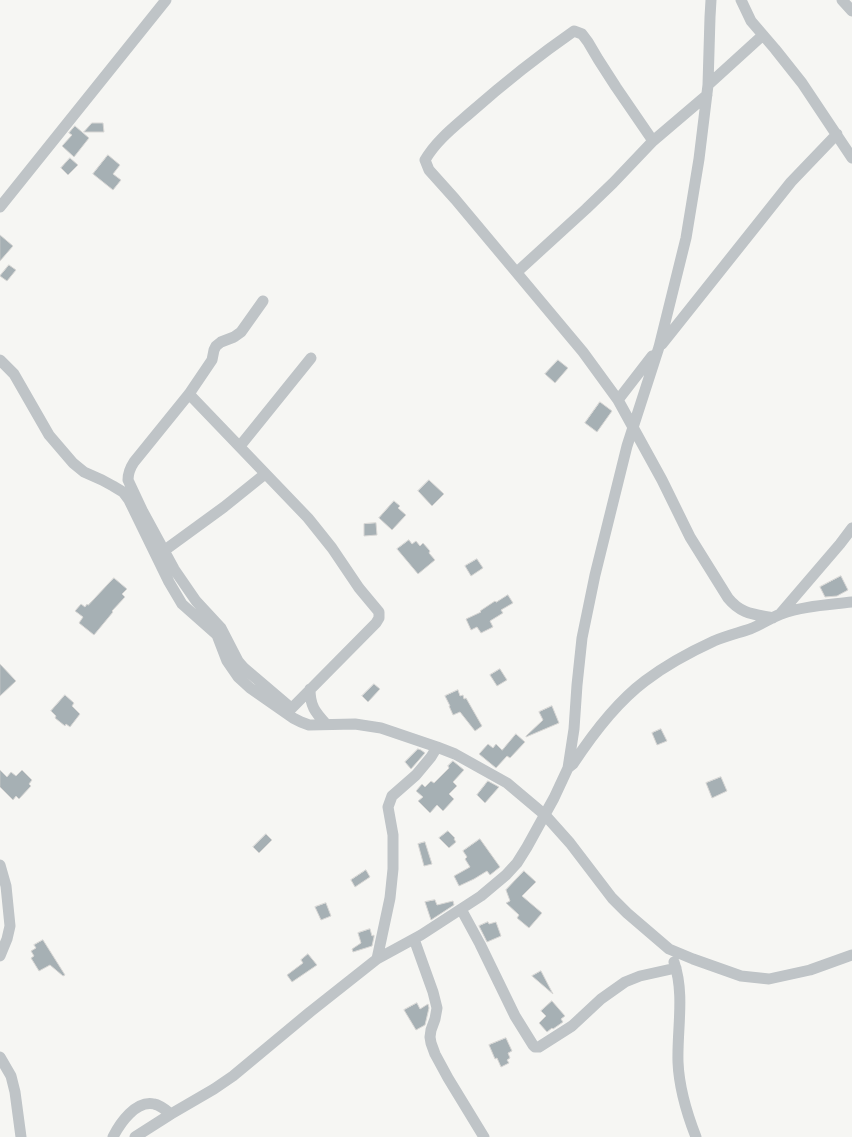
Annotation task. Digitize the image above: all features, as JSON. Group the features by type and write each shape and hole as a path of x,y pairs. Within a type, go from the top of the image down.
{"street":[{"path":"0,207 166,0"},
{"path":"135,1137 233,1076 377,959 414,939 481,896 517,863 545,815 568,768 574,729 584,629 596,575 627,446 659,347 686,238 700,159 708,90 711,0"},
{"path":"741,0 751,21 776,49 802,83 852,158"},
{"path":"842,0 852,11"},
{"path":"653,141 588,42 582,34 574,31 500,86 451,130 430,151 425,160 429,170 583,352 618,400 690,537 734,606 741,611 776,616"},
{"path":"516,272 586,209 653,141 763,35"},
{"path":"618,400 790,182 837,134"},
{"path":"263,301 241,332 216,346 212,360 190,394 134,462 128,474 128,480 143,512 174,569 196,601 221,628 238,661 244,668 300,722 309,724 355,724 381,728 455,754 507,783 545,815 570,843 612,898 633,919 669,949 693,960 741,976 760,978 810,970 852,955"},
{"path":"240,446 310,358"},
{"path":"0,360 14,374 49,435 73,463 84,472 123,492 129,500 169,582 182,604 217,635 227,660 238,677 250,688 289,710"},
{"path":"190,394 308,518 379,612 379,618 376,623 289,710"},
{"path":"164,550 224,507 265,474"},
{"path":"776,616 852,528"},
{"path":"568,768 573,764 597,730 626,698 644,682 676,661 714,641 776,616 797,609 852,602"},
{"path":"310,689 310,700 313,709 326,724"},
{"path":"377,959 390,898 393,857 392,821 388,806 394,794 416,775 437,747"},
{"path":"0,865 6,886 10,926 0,956"},
{"path":"461,909 515,1016 535,1047 539,1048 572,1026 601,999 625,982 676,968"},
{"path":"414,939 433,992 436,1008 430,1036 431,1043 448,1078 484,1137"},
{"path":"669,949 676,968 680,992 678,1064 685,1106 696,1137"},
{"path":"0,1058 11,1076 21,1137"},
{"path":"113,1137 130,1114 145,1104 154,1104 171,1114"}],"building":[{"path":"92,123 103,123 104,132 84,132"},
{"path":"75,126 89,138 74,157 62,146 72,135 69,133"},
{"path":"108,155 120,165 113,174 121,180 113,190 93,174"},
{"path":"70,158 78,165 68,175 61,168"},
{"path":"0,235 13,246 0,261"},
{"path":"9,265 16,270 7,281 0,276"},
{"path":"558,360 568,368 555,383 545,374"},
{"path":"600,402 612,411 597,432 585,423"},
{"path":"429,480 444,494 432,506 418,491"},
{"path":"394,501 400,506 398,508 406,515 392,530 379,518"},
{"path":"376,523 377,535 364,536 364,524"},
{"path":"409,540 412,544 416,541 420,546 423,543 435,560 418,574 397,549"},
{"path":"477,559 483,568 471,576 465,566"},
{"path":"841,576 848,590 837,596 825,597 820,587"},
{"path":"114,578 127,589 122,594 125,597 94,635 79,623 83,617 75,611 81,604 85,607 88,605"},
{"path":"508,595 513,603 501,610 503,613 490,621 493,627 481,633 477,627 471,630 466,619"},
{"path":"0,664 16,681 0,696"},
{"path":"500,669 507,680 497,686 490,675"},
{"path":"374,684 380,689 368,702 362,696"},
{"path":"458,690 460,696 463,695 464,699 466,698 482,726 475,731 460,712 453,715 449,706 445,696"},
{"path":"65,695 74,703 72,706 80,714 70,727 66,724 65,726 55,718 56,716 51,711"},
{"path":"552,706 559,723 526,737 543,720 539,712"},
{"path":"661,729 667,741 657,745 652,733"},
{"path":"516,734 525,742 510,758 507,756 496,768 479,754 488,744 493,748 496,744 502,750"},
{"path":"418,749 425,753 411,769 405,762"},
{"path":"453,761 464,770 453,782 457,786 449,794 454,799 443,811 437,805 430,813 418,801 423,797 416,791 422,784 425,787 431,781 434,783 449,768 448,766"},
{"path":"0,770 7,777 11,772 16,776 22,770 32,780 29,784 31,786 19,799 16,796 13,800 0,787"},
{"path":"721,777 727,791 712,798 706,783"},
{"path":"488,781 499,787 485,803 477,795"},
{"path":"448,831 455,838 456,842 449,848 439,838"},
{"path":"266,834 272,840 259,853 253,847"},
{"path":"480,839 500,867 490,875 487,871 459,886 454,876 470,867 463,851"},
{"path":"425,842 432,864 424,866 418,844"},
{"path":"366,870 370,877 355,887 351,880"},
{"path":"524,871 536,882 522,896 542,913 529,928 517,918 519,915 506,903 510,901 506,890"},
{"path":"435,900 437,905 453,901 454,905 431,920 425,902"},
{"path":"326,903 331,916 321,920 315,907"},
{"path":"488,922 489,924 496,922 501,936 487,942 479,926"},
{"path":"370,929 372,936 374,935 372,946 353,952 352,949 361,943 358,933"},
{"path":"43,940 65,975 63,976 50,965 39,971 31,958 34,956 31,951 36,948 34,945"},
{"path":"308,954 317,965 292,982 287,975 303,963 301,960"},
{"path":"541,971 553,994 532,976"},
{"path":"552,1001 565,1016 561,1019 563,1022 547,1032 539,1023 546,1016 541,1011"},
{"path":"417,1003 420,1009 428,1004 429,1008 425,1025 416,1030 404,1010"},
{"path":"506,1038 512,1051 508,1053 510,1058 507,1060 509,1063 501,1067 489,1045"}]}
